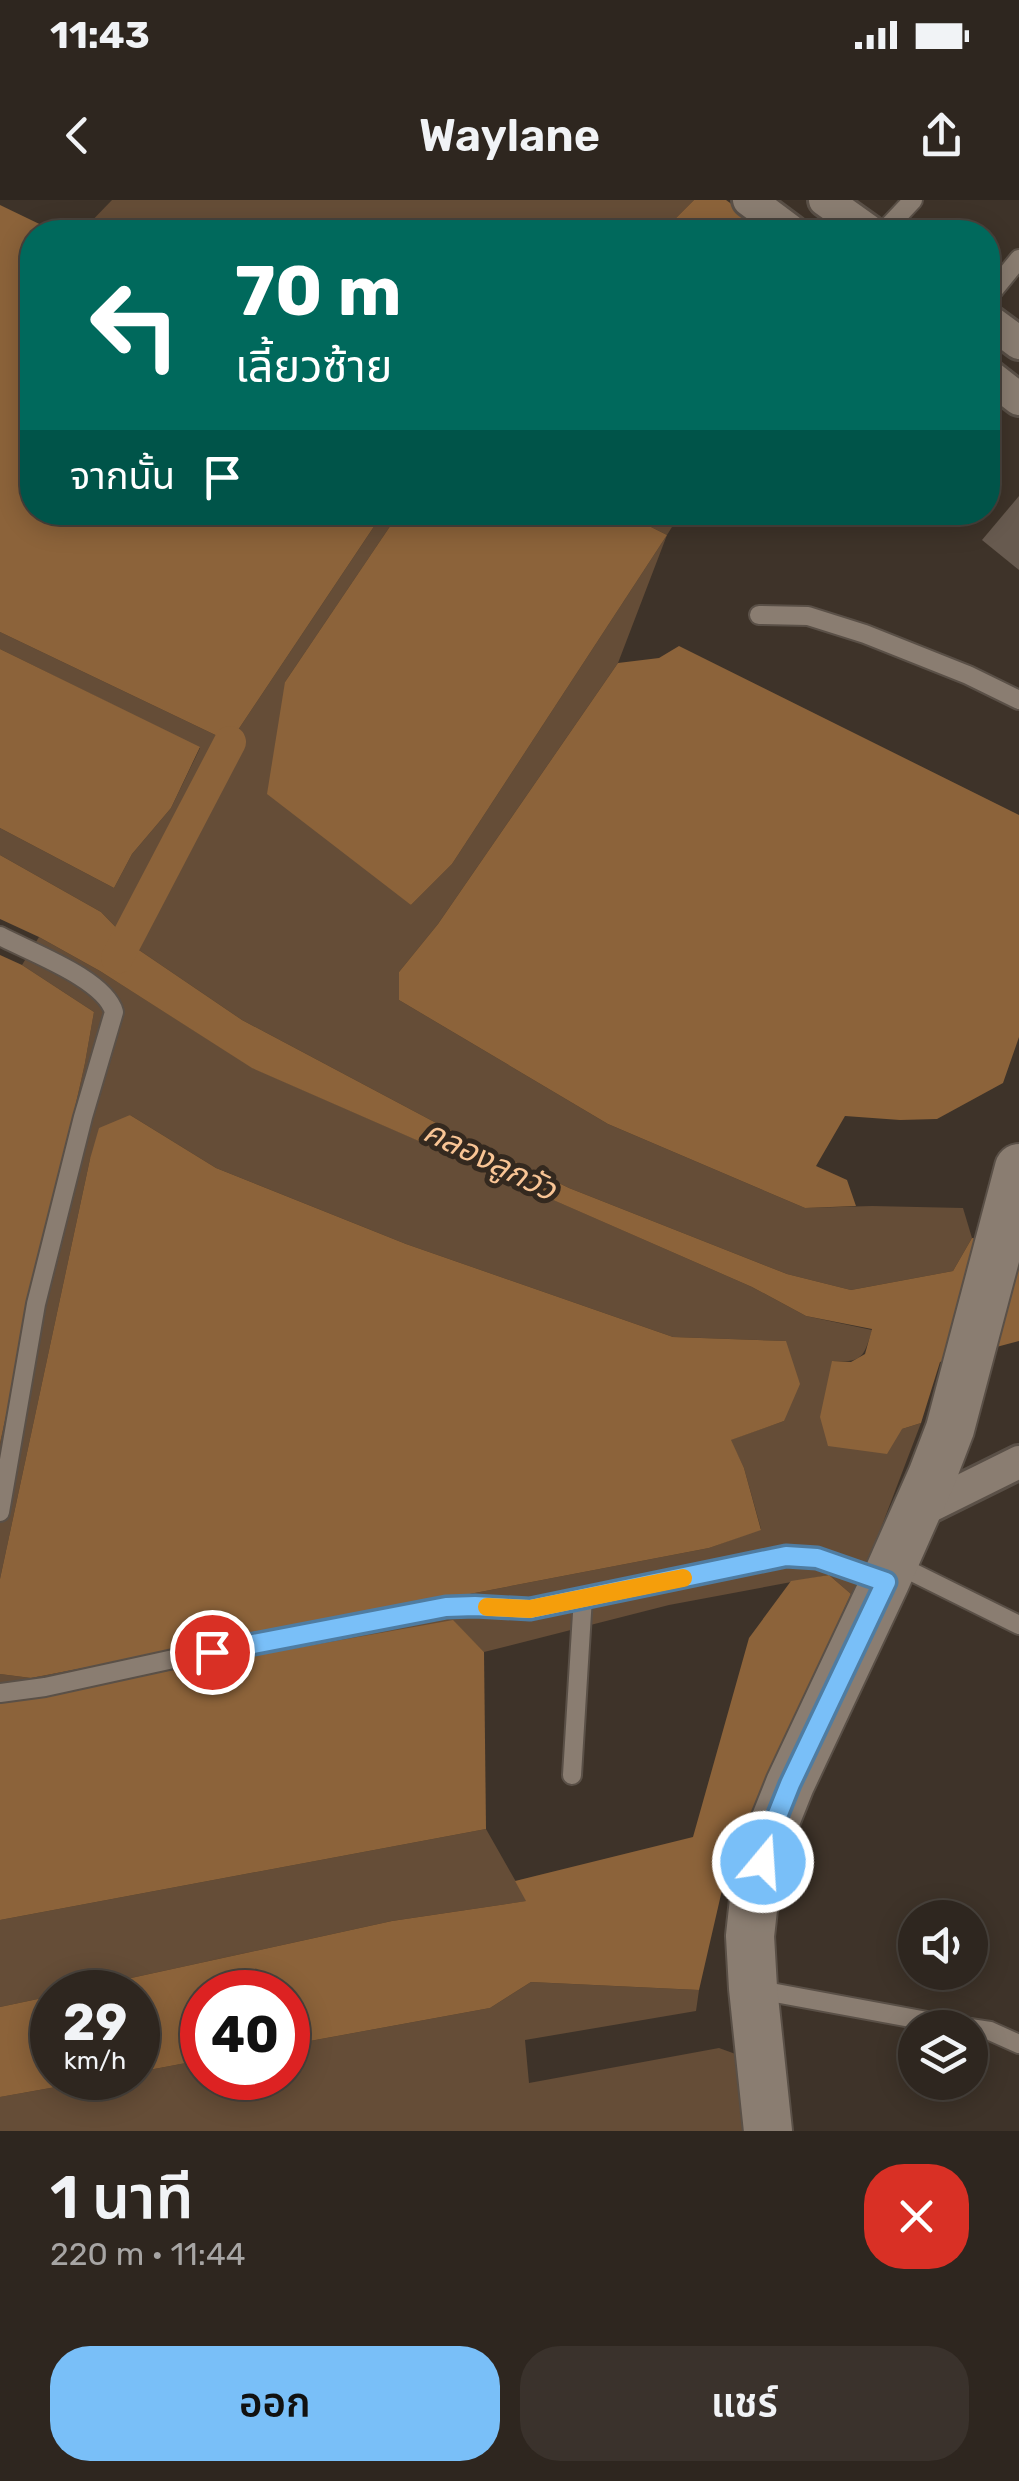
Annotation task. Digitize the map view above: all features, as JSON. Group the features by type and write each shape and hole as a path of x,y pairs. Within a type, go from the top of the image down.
{"street":[{"path":"749,200 776,220"},
{"path":"824,200 853,220"},
{"path":"768,2131 750,1936 755,1891 770,1834 790,1784 890,1572 950,1429 1019,1168"},
{"path":"916,1513 1019,1462"}],"lane":[{"path":"894,220 912,200"},
{"path":"1000,282 1019,259"},
{"path":"758,615 808,616 865,634 1019,700"},
{"path":"0,936 96,986 114,1012 82,1117 36,1304 0,1512"},
{"path":"0,1694 446,1607 530,1609 786,1556 890,1572 1019,1625"},
{"path":"572,1774 583,1598"},
{"path":"753,1988 898,2015"},
{"path":"988,2031 1019,2044"}],"shaded area":[{"path":"112,200 694,200 674,220 93,220"},
{"path":"375,525 391,525 285,682 411,905 452,864 667,535 618,663 438,924 399,972 399,1000 608,1124 805,1208 963,1208 972,1238 953,1271 851,1290 787,1274 569,1188 242,1020 136,948 101,912 0,855 0,828 114,888 132,854 171,808 200,748 0,649 0,632 230,742"},
{"path":"647,525 673,525 667,535"},
{"path":"39,937 253,1068 752,1287 806,1316 872,1330 861,1356 851,1361 833,1361 902,1429 921,1423 868,1562 851,1594 829,1575 669,1605 484,1652 453,1621 0,1701 0,1674 31,1678 709,1548 761,1529 744,1468 730,1440 784,1421 786,1341 673,1337 406,1244 216,1168 130,1115 90,1159 0,1579 0,1443 94,1012 22,965"},
{"path":"486,1829 527,1901 392,1921 160,1972 30,1970 30,2001 0,2007 0,1920"},
{"path":"531,1982 699,1990 696,2011 525,2040 529,2083 719,2048 741,2056 750,2131 0,2131 0,2097 30,2092 30,2100 160,2100 160,2068 180,2064 180,2100 310,2100 310,2041 490,2008"}],"water":[{"path":"694,200 726,200 754,220 674,220"},
{"path":"0,205 31,220 20,220 20,525 375,525 230,742 0,632"},
{"path":"391,525 647,525 667,535 452,864 411,905 267,794 285,682"},
{"path":"679,646 1019,815 1019,1037 1003,1083 937,1119 845,1116 816,1166 847,1180 856,1206 805,1208 608,1124 399,1000 399,972 438,924 618,663 659,658"},
{"path":"0,649 200,747 171,808 132,854 114,888 0,828"},
{"name":"คลองลูกวัว","path":"0,855 101,912 136,948 242,1020 569,1188 787,1274 851,1290 953,1271 972,1238 1019,1242 1019,1341 940,1362 921,1423 902,1429 887,1454 828,1446 820,1417 832,1361 851,1362 865,1354 872,1329 806,1316 752,1287 252,1068 100,971 0,919"},
{"path":"0,955 94,1012 0,1443"},
{"path":"130,1115 216,1168 406,1244 673,1337 786,1341 800,1384 784,1421 731,1440 744,1468 761,1530 709,1548 31,1678 0,1674 0,1579 90,1159 99,1128"},
{"path":"829,1575 851,1594 728,1864 699,1990 531,1982 490,2008 310,2041 310,1970 180,1970 180,2064 160,2068 160,1972 392,1921 526,1901 515,1881 693,1837 749,1638 791,1581"},
{"path":"453,1620 484,1652 486,1829 0,1920 0,1701"},
{"path":"30,2001 30,2092 0,2097 0,2007"}],"building":[{"path":"1019,496 1019,570 982,540 995,525 1000,525 1000,519"}],"waterway":[{"path":"117,958 230,742"}],"slow traffic":[{"path":"487,1607 530,1609 683,1578"}],"route":[{"path":"212,1652 446,1607 530,1609 786,1556 817,1558 886,1582 790,1784 763,1862"}]}
